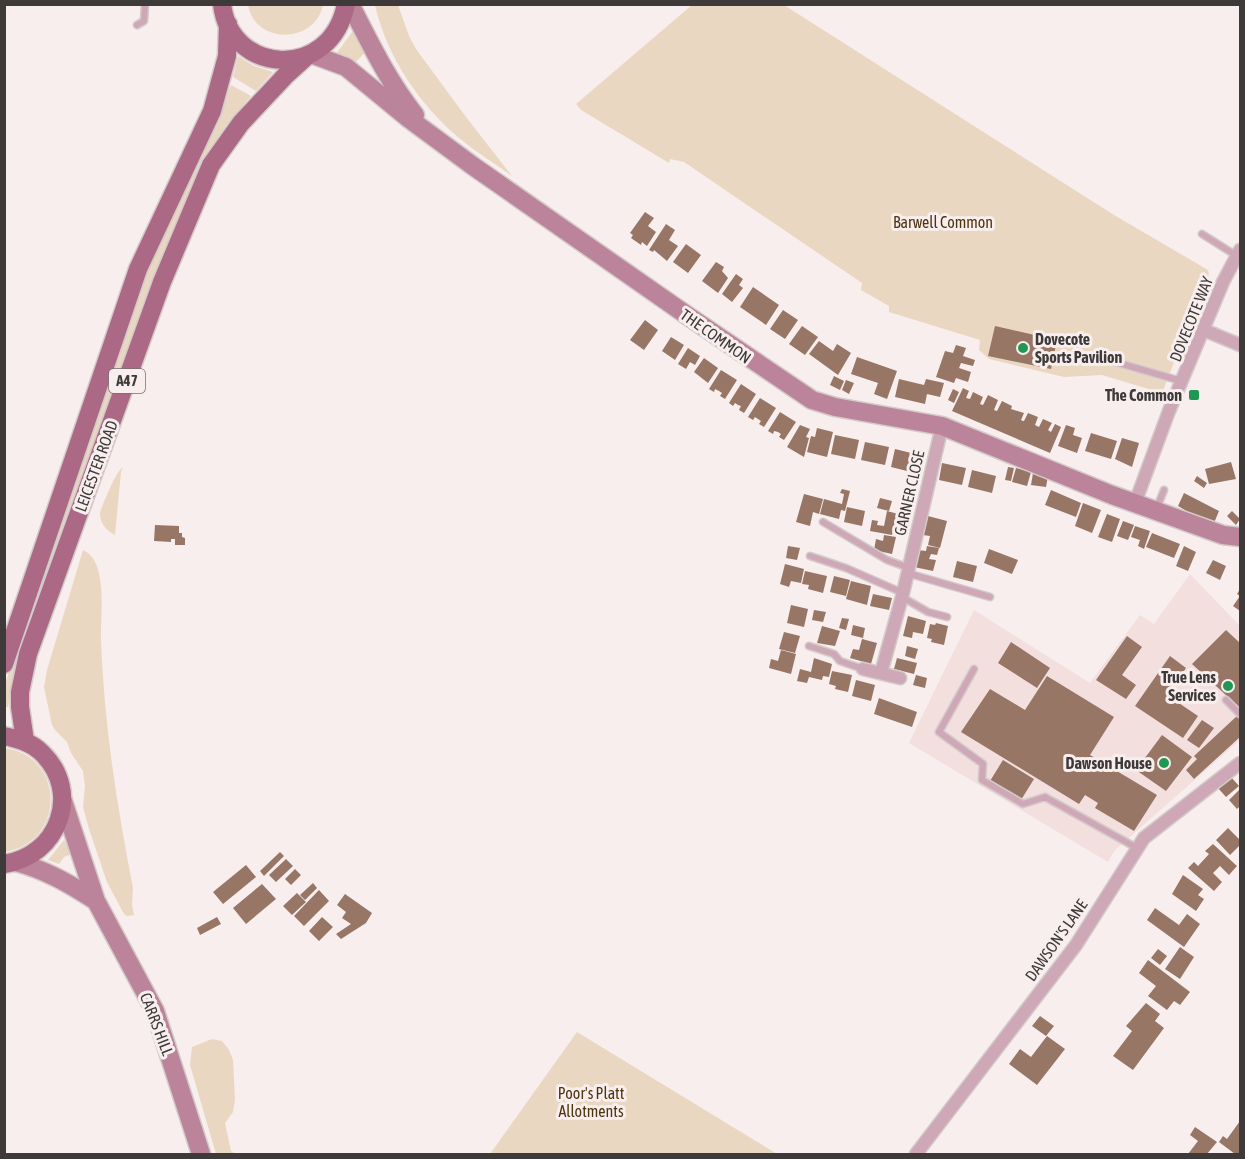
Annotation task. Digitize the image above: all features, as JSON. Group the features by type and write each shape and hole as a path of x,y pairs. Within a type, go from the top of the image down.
{"main road":[{"name":"LEICESTER ROAD","path":"25,741 20,692 28,654 162,282 211,165 241,123 286,75 326,44 338,30 348,4"},
{"name":"LEICESTER ROAD","path":"4,664 138,269 212,111 227,56 223,11"},
{"path":"223,11 244,45 268,58 294,59 309,55"},
{"path":"4,736 25,741 41,751 53,765 60,783 63,801 59,822 49,839 34,854 10,863"}],"street":[{"name":"THE COMMON","path":"348,4 396,91 429,132"},
{"name":"THE COMMON","path":"309,55 346,67 408,118 473,166 803,395 835,407 942,426 1112,495 1223,535 1240,537"},
{"name":"DOVECOTE WAY","path":"1135,502 1169,411 1223,282 1239,253"},
{"path":"1204,330 1240,345"},
{"name":"GARNER CLOSE","path":"881,673 942,426"},
{"path":"862,669 900,678"},
{"name":"DAWSON'S LANE","path":"916,1155 1076,945 1144,838 1240,763"},
{"name":"CARRS HILL","path":"63,801 96,901 155,1011 201,1155"},
{"name":"CARRS HILL","path":"10,863 35,867 56,876 96,901"}],"lane":[{"path":"137,25 144,21 146,4"},
{"path":"1202,234 1239,253"},
{"path":"1071,358 1112,361 1183,382"},
{"path":"1156,511 1164,490"},
{"path":"823,522 908,570 990,597"},
{"path":"810,556 846,568 902,595 928,612 947,617"},
{"path":"809,646 834,654 840,661 862,669"},
{"path":"974,669 939,732 984,764 982,780 1023,804 1045,796 1137,848"},
{"path":"1226,700 1240,714"}],"shaded area":[{"path":"1190,574 1240,626 1240,740 1115,850 1108,862 909,743 974,610 1090,683 1140,615 1154,624"}],"green space":[{"path":"248,4 323,5 318,18 309,27 298,33 285,35 273,33 262,27 253,18"},
{"path":"375,5 398,5 416,49 512,176 459,138 444,125 418,95 396,61 380,24"},
{"name":"Barwell Common","path":"692,5 784,5 1114,215 1208,270 1209,274 1162,393 1102,375 1064,377 989,359 979,350 980,340 889,312 889,306 861,290 862,283 684,162 670,159 669,163 581,110 576,104"},
{"path":"355,28 366,51 355,63 336,54"},
{"path":"238,56 254,66 273,72 256,91 233,77"},
{"path":"231,85 251,96 226,126 207,155 180,213 143,304 12,686 8,707 5,707 4,687 153,253"},
{"path":"123,467 115,535 104,525 100,512 114,480"},
{"path":"83,550 97,565 100,577 101,640 108,734 133,888 134,915 127,916 107,882 89,829 83,807 85,786 83,771 71,753 67,742 52,725 44,687"},
{"path":"4,748 24,754 39,766 48,782 51,799 48,817 39,833 25,845 5,852"},
{"path":"64,840 72,854 64,857 59,864 48,860"},
{"name":"Poor's Platt Allotments","path":"577,1032 777,1154 490,1154"},
{"path":"212,1039 222,1041 233,1060 235,1100 233,1112 225,1123 231,1151 236,1154 216,1154 190,1065 192,1047"}],"building":[{"path":"645,212 654,218 648,226 656,232 647,246 631,238 633,235 630,233"},
{"path":"666,224 675,230 669,240 678,246 667,261 654,250 653,252 649,250"},
{"path":"686,244 701,255 688,273 673,262"},
{"path":"716,262 724,267 722,271 728,278 718,293 702,281"},
{"path":"736,274 743,279 739,285 743,288 732,302 722,294"},
{"path":"753,287 779,305 766,325 740,307"},
{"path":"783,310 798,320 785,339 770,329"},
{"path":"645,320 658,330 644,350 630,340"},
{"path":"802,326 818,337 805,355 789,344"},
{"name":"Dovecote Sports Pavilion","path":"995,326 1057,340 1051,369 988,356"},
{"path":"671,337 684,345 675,360 662,351"},
{"path":"819,341 833,351 837,344 851,353 838,375 809,354"},
{"path":"956,345 966,348 963,356 975,360 973,366 961,363 959,368 971,372 968,382 956,378 954,383 936,377 945,351 953,353"},
{"path":"688,348 700,356 695,365 690,362 686,369 678,364"},
{"path":"857,357 897,371 887,399 874,394 878,383 851,374"},
{"path":"704,358 718,368 708,383 694,372"},
{"path":"721,370 737,380 725,399 720,396 722,393 719,391 715,389 714,392 709,389"},
{"path":"834,376 844,381 840,390 830,385"},
{"path":"899,379 924,385 926,379 944,383 940,397 927,394 925,404 895,397"},
{"path":"846,380 854,383 849,394 842,390"},
{"path":"741,384 756,394 744,413 739,410 741,406 735,403 733,406 729,403"},
{"path":"963,388 969,391 966,398 970,399 973,392 983,397 980,404 983,405 988,395 998,400 994,410 997,411 1002,401 1012,406 1011,409 1024,413 1021,420 1023,421 1028,413 1038,417 1035,425 1039,427 1043,419 1052,423 1048,430 1051,432 1055,424 1061,427 1050,453 952,411"},
{"path":"953,389 959,392 954,403 948,400"},
{"path":"760,398 776,408 764,427 755,417 753,420 748,417"},
{"path":"780,412 796,422 784,440 779,437 781,434 778,432 774,431 773,434 768,431"},
{"path":"800,425 810,429 806,437 809,438 804,457 787,447"},
{"path":"1066,425 1075,428 1073,435 1082,438 1077,453 1058,446"},
{"path":"817,428 833,432 827,457 807,452 811,436 815,437"},
{"path":"1091,433 1117,441 1111,459 1085,451"},
{"path":"835,435 859,440 855,459 831,454"},
{"path":"1122,438 1139,443 1132,467 1115,459"},
{"path":"865,442 889,447 885,465 861,460"},
{"path":"895,449 919,455 915,473 891,467"},
{"path":"1231,462 1236,479 1209,484 1205,469"},
{"path":"942,463 966,468 962,485 939,480"},
{"path":"1008,467 1014,468 1011,481 1005,480"},
{"path":"1016,468 1031,472 1027,486 1012,482"},
{"path":"972,470 996,476 992,493 968,487"},
{"path":"1033,473 1048,476 1046,487 1031,485"},
{"path":"1197,476 1207,483 1204,488 1194,481"},
{"path":"842,489 850,491 845,511 841,510 839,519 820,514 824,499 842,504 844,494 840,493"},
{"path":"1051,490 1081,503 1076,517 1045,505"},
{"path":"1184,493 1219,511 1214,523 1178,506"},
{"path":"804,494 823,499 819,514 813,512 810,526 796,522"},
{"path":"880,498 892,501 889,511 877,508"},
{"path":"1083,503 1101,510 1092,533 1075,526"},
{"path":"847,507 865,511 862,526 844,522"},
{"path":"887,511 902,515 898,533 893,531 892,535 870,531 872,520 878,521 877,525 884,526"},
{"path":"1232,511 1240,519 1236,525 1227,516"},
{"path":"1107,514 1120,519 1112,542 1098,537"},
{"path":"928,516 947,521 940,548 928,545 930,536 923,535"},
{"path":"1123,521 1134,525 1128,540 1117,536"},
{"path":"155,525 179,526 179,533 182,533 182,537 185,538 185,545 175,545 175,539 171,539 171,542 154,541"},
{"path":"1135,526 1150,531 1144,549 1138,546 1140,540 1131,537"},
{"path":"1152,533 1180,544 1174,558 1146,547"},
{"path":"884,535 896,537 892,554 874,550 876,539 883,541"},
{"path":"788,546 800,548 797,560 786,558"},
{"path":"927,546 939,548 937,555 931,554 929,559 936,560 933,571 914,567 918,550 926,551"},
{"path":"1184,546 1196,552 1188,571 1176,566"},
{"path":"989,549 1018,560 1012,574 984,563"},
{"path":"1213,560 1226,566 1220,580 1206,573"},
{"path":"957,561 977,566 973,582 953,577"},
{"path":"785,564 804,569 801,583 791,581 789,587 780,584"},
{"path":"805,571 827,576 823,593 808,589 809,585 802,584"},
{"path":"834,576 850,580 846,596 830,592"},
{"path":"851,581 871,586 867,605 846,599"},
{"path":"873,594 892,598 889,610 870,606"},
{"path":"1240,596 1240,611 1233,606"},
{"path":"791,605 808,609 804,627 787,623"},
{"path":"814,610 826,612 823,622 812,620"},
{"path":"908,616 926,621 923,634 913,632 912,638 903,636"},
{"path":"842,618 849,619 846,630 839,628"},
{"path":"936,623 948,626 944,645 931,642 932,639 927,638 930,624 935,625"},
{"path":"853,625 865,628 863,638 851,635"},
{"path":"822,626 840,631 835,646 817,643"},
{"name":"True Lens Services","path":"1226,630 1240,643 1240,708 1192,664"},
{"path":"784,632 800,636 795,653 779,649"},
{"path":"1127,636 1142,647 1122,675 1136,685 1126,699 1096,680"},
{"path":"862,639 877,643 871,664 850,658 853,649 859,650"},
{"path":"1011,642 1050,668 1037,688 998,663"},
{"path":"907,646 918,649 915,659 905,656"},
{"path":"781,650 796,654 791,674 769,668 771,659 778,661"},
{"path":"1170,656 1186,668 1180,677 1174,673 1167,683 1172,687 1167,695 1198,716 1183,738 1135,706"},
{"path":"814,658 832,664 829,677 823,676 822,680 809,677 807,683 797,681 800,669 811,672"},
{"path":"897,658 917,663 914,674 894,669"},
{"path":"832,671 852,675 848,692 835,689 836,686 829,684"},
{"path":"916,675 927,678 925,688 913,685"},
{"path":"1047,676 1114,717 1090,755 1157,795 1134,831 1095,808 1098,803 1085,795 1079,804 961,732 990,689 1025,710"},
{"path":"856,680 875,685 871,701 852,696"},
{"path":"879,698 917,712 912,727 874,714"},
{"path":"1238,715 1240,717 1240,737 1194,779 1186,770 1197,759 1194,756"},
{"path":"1202,720 1214,728 1199,748 1187,740"},
{"name":"Dawson House","path":"1162,735 1192,757 1166,791 1136,770"},
{"path":"1003,760 1034,779 1021,800 990,781"},
{"path":"1231,777 1239,786 1226,797 1218,788"},
{"path":"1240,789 1240,806 1237,809 1229,800"},
{"path":"1228,828 1240,840 1240,845 1230,855 1216,840"},
{"path":"1213,844 1237,866 1229,875 1220,866 1213,873 1222,882 1214,891 1188,868 1194,862 1198,866 1209,854 1205,851"},
{"path":"280,852 284,856 264,876 260,871"},
{"path":"286,859 293,866 276,882 269,875"},
{"path":"246,865 256,877 223,904 213,892"},
{"path":"295,869 301,875 291,885 285,879"},
{"path":"1183,875 1203,889 1198,895 1204,899 1196,911 1172,894"},
{"path":"313,883 317,888 305,900 300,895"},
{"path":"262,884 276,899 246,924 233,908"},
{"path":"319,890 329,901 304,926 294,916"},
{"path":"297,893 306,902 292,915 283,906"},
{"path":"345,894 372,913 366,923 341,939 336,934 351,924 342,918 346,912 337,905"},
{"path":"1155,908 1179,925 1187,914 1200,924 1184,947 1147,920"},
{"path":"217,917 221,924 200,935 197,928"},
{"path":"322,917 333,927 319,941 309,931"},
{"path":"1180,947 1194,957 1180,979 1165,969"},
{"path":"1158,949 1167,956 1160,965 1151,958"},
{"path":"1148,960 1190,992 1180,1005 1174,1001 1167,1010 1148,996 1156,986 1139,973"},
{"path":"1146,1003 1160,1014 1155,1021 1164,1028 1133,1070 1113,1056 1132,1031 1126,1026"},
{"path":"1040,1016 1054,1026 1046,1036 1032,1026"},
{"path":"1047,1036 1065,1049 1037,1085 1009,1064 1020,1049 1031,1057"},
{"path":"1240,1121 1240,1154 1235,1154 1219,1142 1223,1136 1227,1139"},
{"path":"1195,1127 1217,1142 1207,1154 1188,1154 1198,1141 1190,1135"}],"place":[{"name":"Dovecote Sports Pavilion","path":"1023,348"},
{"name":"The Common","path":"1194,395"},
{"name":"True Lens Services","path":"1228,686"},
{"name":"Dawson House","path":"1164,763"}]}
